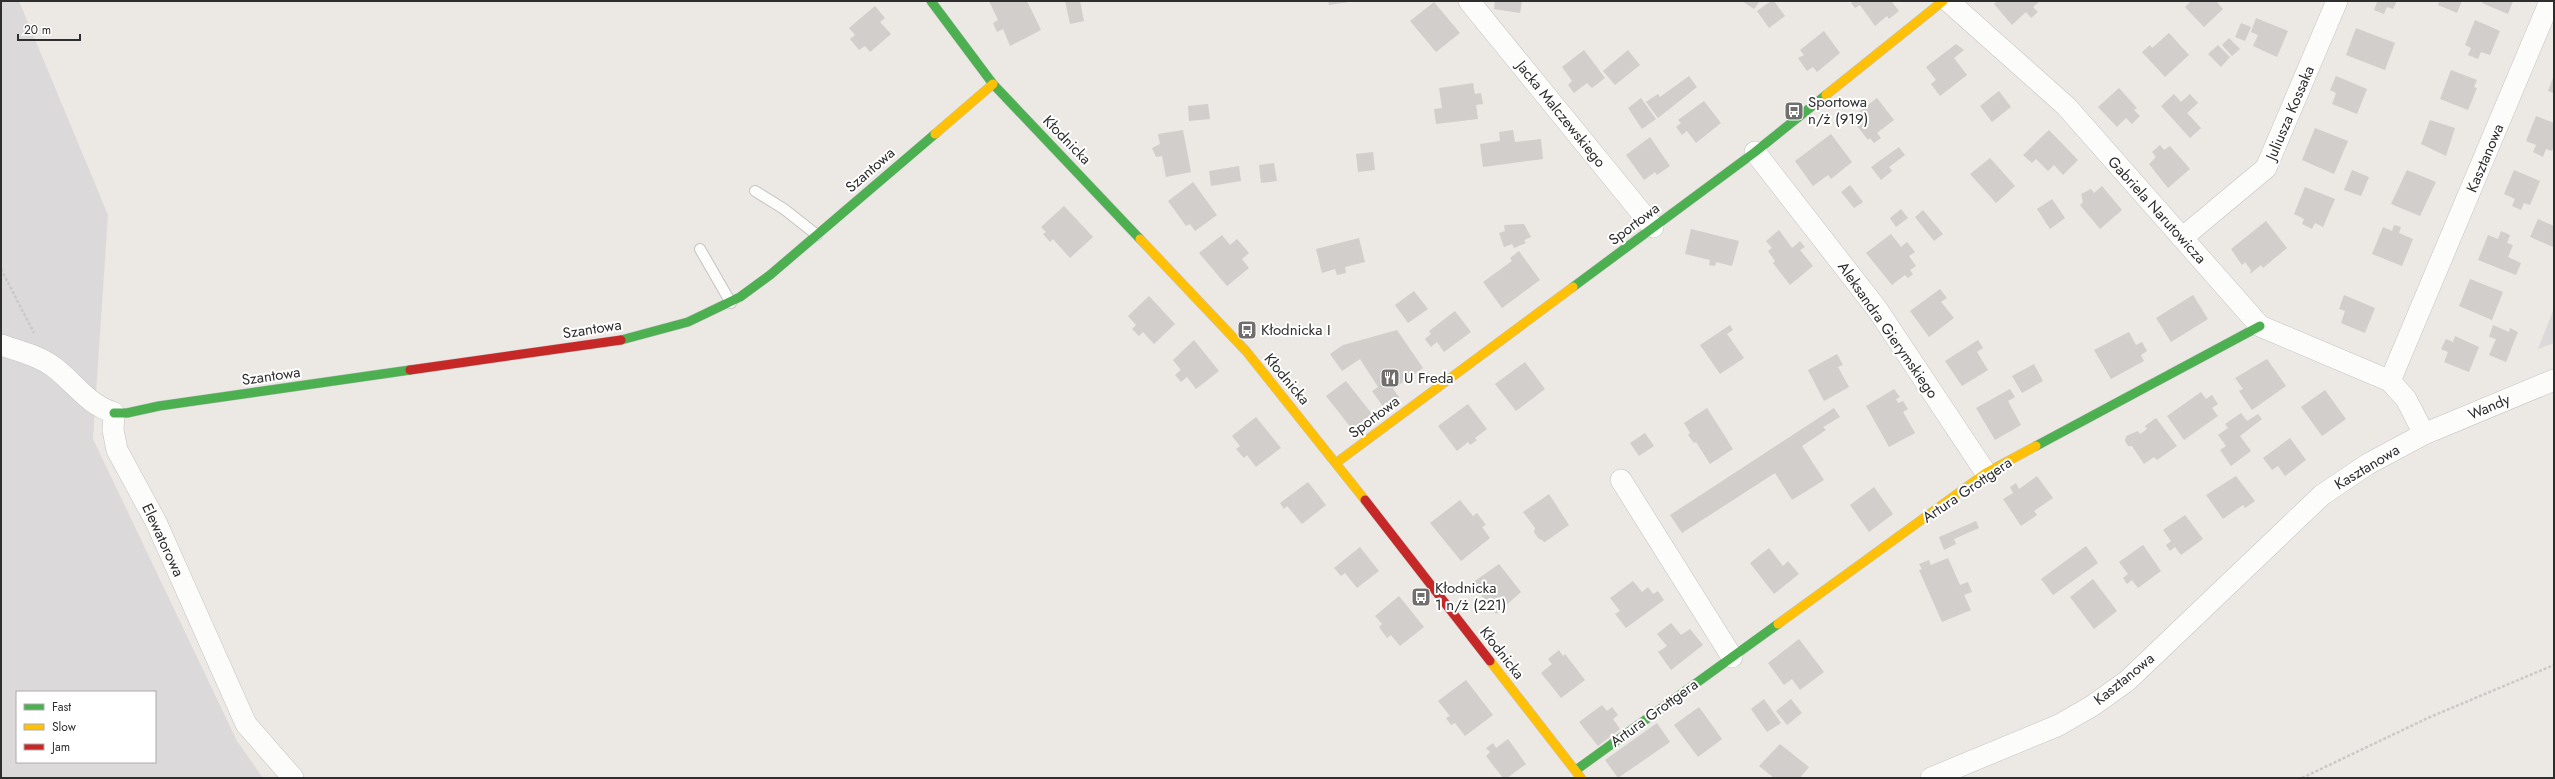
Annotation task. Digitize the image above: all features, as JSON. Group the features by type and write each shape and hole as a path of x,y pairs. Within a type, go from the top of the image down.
{"street":[{"name":"Kłodnicka","path":"931,1 993,84 1246,351 1336,462 1581,778"},
{"name":"Jacka Malczewskiego","path":"1469,1 1653,227"},
{"name":"Sportowa","path":"1336,462 1755,152 1943,1"},
{"name":"Gabriela Narutowicza","path":"1948,1 2066,106 2260,326 2390,381"},
{"name":"Juliusza Kossaka","path":"2182,238 2266,168 2337,1"},
{"name":"Kasztanowa","path":"2390,381 2550,1"},
{"name":"Szantowa","path":"114,413 127,413 159,406 614,341 665,330 701,318 731,302 770,275 993,84"},
{"name":"Aleksandra Gierymskiego","path":"1755,152 1877,309 1986,473"},
{"name":"Artura Grottgera","path":"1576,770 1986,473 2260,326"},
{"path":"1,345 38,358 55,367 89,401 114,413"},
{"name":"Wandy","path":"2424,434 2554,380"},
{"path":"2390,381 2406,399 2424,434"},
{"name":"Elewatorowa","path":"114,413 113,430 117,450 156,522 246,724 293,778"},
{"name":"Kasztanowa","path":"1931,778 2059,725 2092,706 2127,681 2322,495 2368,464 2424,434"},
{"path":"1621,480 1732,657"}],"lane":[{"path":"755,191 784,209 817,235"},
{"path":"700,249 731,302"}],"path":[{"path":"1,270 36,339 38,358"},
{"path":"2302,778 2430,717 2554,665"}],"shaded area":[{"path":"1,1 19,1 108,215 93,439 237,741 263,778 1,778"},
{"path":"2554,308 2554,343 2538,349"}],"building":[{"path":"989,1 1027,1 1041,30 1010,46 1003,29 997,32 993,23 998,20"},
{"path":"1065,1 1080,1 1084,21 1070,24"},
{"path":"1328,1 1348,1 1349,2 1329,5"},
{"path":"1495,1 1522,1 1520,13 1494,9"},
{"path":"1742,1 1760,1 1754,9"},
{"path":"1771,1 1774,1 1785,16 1769,28 1757,11"},
{"path":"1854,1 1891,1 1899,11 1889,19 1887,16 1875,26 1860,5 1855,8 1851,3"},
{"path":"1997,1 2040,1 2033,7 2038,12 2031,18 2026,12 2012,25 1994,4"},
{"path":"2191,1 2216,1 2223,9 2204,27 2185,7"},
{"path":"2373,1 2397,1 2393,9 2387,7 2384,14 2374,10 2377,2"},
{"path":"2437,1 2462,1 2457,13 2438,5 2439,2"},
{"path":"2483,1 2513,1 2508,14 2482,3"},
{"path":"1434,2 1460,33 1436,52 1410,21"},
{"path":"875,6 885,18 880,22 891,34 870,52 865,46 859,50 850,39 855,35 849,28"},
{"path":"2256,18 2288,31 2277,57 2253,46 2258,35 2251,32"},
{"path":"2475,20 2500,31 2490,55 2481,52 2478,59 2468,55 2471,48 2465,45"},
{"path":"2241,23 2251,27 2245,41 2235,37"},
{"path":"2356,28 2395,43 2385,70 2346,55"},
{"path":"1824,31 1840,53 1817,72 1813,67 1807,71 1798,58 1804,55 1800,50"},
{"path":"2169,33 2189,55 2165,77 2142,52 2150,45 2152,48"},
{"path":"2229,38 2240,49 2232,56 2222,45"},
{"path":"1956,44 1964,50 1954,58 1967,75 1940,96 1931,84 1936,80 1926,67"},
{"path":"2218,45 2230,57 2221,67 2208,54"},
{"path":"1584,50 1605,78 1592,88 1587,83 1574,93 1568,85 1572,81 1562,67"},
{"path":"1628,50 1640,65 1615,85 1603,71"},
{"path":"2451,70 2477,80 2474,87 2477,88 2468,110 2440,99"},
{"path":"2554,75 2554,93 2548,91"},
{"path":"1689,76 1697,87 1658,118 1646,102 1658,94 1660,97"},
{"path":"2336,76 2367,89 2357,114 2332,104 2336,93 2330,90"},
{"path":"1473,83 1475,94 1481,93 1483,104 1476,105 1478,119 1436,124 1434,109 1442,108 1439,88"},
{"path":"2119,88 2137,108 2134,110 2140,116 2132,124 2126,118 2117,127 2098,107"},
{"path":"1999,91 2011,107 1992,122 1980,106"},
{"path":"2174,94 2181,102 2190,94 2198,103 2187,113 2201,128 2190,138 2161,106"},
{"path":"1641,98 1656,119 1642,129 1628,108"},
{"path":"1877,98 1894,120 1877,133 1881,138 1874,143 1870,138 1868,140 1851,118"},
{"path":"1704,101 1721,123 1696,143 1687,131 1682,135 1676,127 1681,123 1678,120"},
{"path":"1208,104 1210,119 1189,121 1188,106"},
{"path":"2536,116 2554,123 2554,146 2552,151 2546,149 2543,157 2533,152 2536,145 2526,141"},
{"path":"2430,120 2455,128 2446,156 2421,144"},
{"path":"2315,128 2348,141 2334,174 2302,160"},
{"path":"1183,130 1191,172 1166,177 1162,156 1156,157 1152,148 1160,144 1158,134"},
{"path":"1513,130 1515,142 1541,139 1543,159 1483,167 1480,144 1500,141 1499,132"},
{"path":"2049,130 2078,160 2063,175 2054,165 2048,171 2036,159 2032,163 2023,155"},
{"path":"1831,134 1852,162 1831,179 1828,175 1813,186 1795,161"},
{"path":"1650,137 1670,166 1657,175 1655,172 1644,180 1626,155"},
{"path":"2160,145 2164,150 2170,146 2190,169 2168,188 2149,164 2156,157 2152,152"},
{"path":"1899,147 1905,155 1889,167 1892,171 1881,180 1871,167"},
{"path":"1373,152 1375,170 1358,172 1356,154"},
{"path":"1990,158 2015,186 1996,203 1970,174"},
{"path":"1274,163 1277,181 1261,183 1259,165"},
{"path":"1239,166 1241,181 1211,186 1209,171"},
{"path":"2352,170 2369,177 2361,196 2344,190"},
{"path":"2407,170 2436,182 2420,216 2391,204"},
{"path":"2514,170 2540,181 2530,205 2524,203 2521,210 2512,206 2515,199 2504,194"},
{"path":"1193,182 1217,215 1195,231 1190,224 1186,226 1168,201"},
{"path":"1850,185 1863,202 1854,208 1841,192"},
{"path":"2102,186 2122,210 2100,229 2080,205 2083,202 2081,194 2091,189 2094,193"},
{"path":"2305,187 2335,199 2323,227 2315,223 2312,229 2302,224 2304,219 2294,214"},
{"path":"2052,199 2065,218 2050,229 2037,209"},
{"path":"1064,206 1093,237 1070,258 1053,239 1050,242 1043,234 1046,232 1041,227"},
{"path":"1901,209 1908,218 1896,227 1890,218"},
{"path":"1923,210 1943,234 1934,241 1915,217"},
{"path":"2538,219 2554,226 2553,247 2530,237"},
{"path":"2266,221 2287,248 2263,268 2261,265 2250,274 2251,270 2245,262 2242,265 2231,249"},
{"path":"1524,224 1531,237 1524,240 1526,243 1514,248 1512,244 1504,247 1499,233 1505,231 1504,225"},
{"path":"2394,225 2401,227 2399,233 2413,239 2402,266 2372,254 2383,227 2392,231"},
{"path":"1691,229 1739,241 1732,266 1716,262 1715,266 1709,265 1710,260 1685,254"},
{"path":"1779,230 1792,248 1800,241 1805,247 1800,250 1813,266 1790,285 1773,263 1775,261 1768,251 1772,248 1766,241"},
{"path":"2501,231 2510,235 2507,243 2513,245 2508,257 2521,263 2516,275 2478,260 2488,235 2498,239"},
{"path":"1891,234 1901,247 1907,242 1915,252 1909,256 1916,266 1910,270 1913,274 1908,278 1905,275 1892,285 1866,253"},
{"path":"1222,235 1230,245 1237,239 1249,253 1242,259 1249,268 1227,286 1199,253"},
{"path":"1359,238 1365,262 1345,267 1346,273 1337,275 1335,269 1322,273 1316,249"},
{"path":"1519,251 1540,280 1502,308 1483,282 1512,261 1510,258"},
{"path":"2470,279 2503,292 2492,320 2459,306"},
{"path":"1940,289 1947,298 1941,302 1954,318 1929,337 1910,311"},
{"path":"1414,291 1428,309 1408,323 1395,305"},
{"path":"2193,295 2208,319 2171,342 2156,318"},
{"path":"2344,295 2375,308 2365,333 2341,323 2345,311 2339,309"},
{"path":"1149,296 1175,324 1154,344 1143,332 1139,336 1132,329 1136,325 1128,316"},
{"path":"1455,311 1471,332 1444,352 1437,342 1431,347 1425,339 1431,334 1429,331"},
{"path":"1730,325 1733,330 1727,334 1744,358 1720,374 1700,345"},
{"path":"2493,325 2509,332 2510,328 2518,332 2506,362 2489,355 2496,339 2489,337"},
{"path":"1397,330 1423,368 1393,389 1399,397 1384,408 1372,391 1378,387 1360,359 1342,371 1330,354 1343,345"},
{"path":"2129,332 2136,345 2142,342 2147,351 2141,355 2144,361 2111,379 2094,350"},
{"path":"2455,336 2479,347 2469,372 2444,362 2448,352 2441,349 2446,339 2453,342"},
{"path":"1194,340 1219,371 1196,389 1187,377 1181,382 1175,375 1181,370 1173,360"},
{"path":"1978,340 1983,348 1977,352 1988,370 1962,386 1945,361"},
{"path":"1837,354 1843,365 1838,367 1849,387 1824,401 1808,370"},
{"path":"2267,359 2286,386 2252,410 2239,391 2243,389 2235,378"},
{"path":"1525,362 1545,389 1516,411 1495,384"},
{"path":"2034,364 2043,381 2022,393 2012,376"},
{"path":"1346,381 1372,414 1352,429 1326,396"},
{"path":"1894,389 1900,397 1896,399 1898,403 1903,401 1908,409 1903,412 1915,433 1889,447 1866,406"},
{"path":"2010,389 2015,397 2008,401 2021,425 1995,440 1976,408"},
{"path":"2325,390 2346,419 2322,436 2301,407"},
{"path":"2201,392 2206,399 2212,395 2218,404 2212,408 2218,416 2184,440 2167,416"},
{"path":"1468,404 1487,429 1475,438 1477,440 1470,445 1468,442 1457,451 1438,426"},
{"path":"1707,408 1733,449 1710,464 1696,442 1694,443 1688,435 1690,433 1684,423"},
{"path":"1834,408 1840,417 1823,427 1826,430 1802,446 1824,480 1792,500 1775,473 1682,533 1670,515"},
{"path":"2241,413 2247,421 2258,414 2262,419 2240,436 2251,451 2231,466 2220,450 2226,446 2218,435 2228,428 2225,424"},
{"path":"1256,417 1281,448 1256,467 1247,455 1244,458 1236,449 1240,446 1232,436"},
{"path":"2156,418 2177,446 2157,460 2154,457 2144,464 2132,446 2128,446 2125,441 2126,436 2138,431 2140,434 2147,429 2145,426"},
{"path":"1645,433 1654,446 1639,456 1630,443"},
{"path":"2290,438 2306,460 2285,476 2278,466 2272,470 2263,458"},
{"path":"2037,476 2053,498 2034,511 2037,515 2021,526 2003,499 2013,493 2010,487 2016,483 2019,489"},
{"path":"2236,476 2255,501 2245,508 2243,505 2223,519 2206,495"},
{"path":"1308,482 1326,505 1302,524 1287,506 1284,509 1280,503"},
{"path":"1874,487 1893,514 1869,532 1850,505"},
{"path":"1549,494 1569,525 1545,542 1538,538 1534,532 1535,528 1523,512"},
{"path":"1460,500 1473,516 1477,513 1486,525 1482,527 1490,538 1461,561 1430,523"},
{"path":"2185,515 2203,539 2181,555 2175,547 2170,551 2166,545 2171,541 2163,530"},
{"path":"1976,521 1979,528 1954,539 1956,544 1944,550 1939,537"},
{"path":"2143,545 2161,571 2138,588 2132,580 2127,584 2123,578 2128,574 2119,562"},
{"path":"2086,546 2098,563 2053,595 2041,579"},
{"path":"1360,547 1379,571 1357,588 1345,573 1341,576 1334,568"},
{"path":"1769,548 1783,566 1788,561 1799,574 1774,594 1750,563"},
{"path":"1948,558 1960,585 1968,582 1972,592 1964,595 1971,610 1942,622 1919,570 1922,569 1919,564 1929,560 1931,565"},
{"path":"1499,564 1521,592 1496,614 1472,583"},
{"path":"2093,579 2117,611 2094,629 2070,597"},
{"path":"1633,581 1642,592 1648,587 1653,594 1658,591 1664,600 1626,628 1615,614 1620,611 1610,598"},
{"path":"1399,596 1424,627 1400,646 1391,635 1387,638 1379,627 1382,624 1375,616"},
{"path":"1671,623 1681,635 1690,629 1703,645 1671,670 1658,652 1667,646 1657,634"},
{"path":"1799,639 1824,672 1800,690 1792,679 1784,685 1768,663"},
{"path":"1559,650 1563,656 1565,654 1585,680 1561,698 1541,673 1552,664 1548,659"},
{"path":"1466,680 1493,715 1465,736 1455,723 1451,725 1446,718 1450,716 1438,701"},
{"path":"1764,699 1781,723 1767,732 1751,709"},
{"path":"1791,699 1802,713 1787,725 1776,711"},
{"path":"1602,705 1607,711 1612,707 1618,715 1613,719 1620,729 1598,746 1579,722"},
{"path":"1699,707 1722,739 1698,757 1674,725"},
{"path":"1657,723 1670,742 1618,778 1605,760"},
{"path":"1508,739 1526,764 1507,778 1503,778 1486,756 1490,752 1486,748 1493,743 1496,748"},
{"path":"1780,744 1809,767 1800,778 1774,778 1759,766"}],"traffic: fast":[{"path":"931,1 993,84 1140,239"},
{"path":"1573,287 1755,152 1826,95"},
{"path":"621,340 688,322 740,297 770,275 935,134"},
{"path":"2036,446 2260,326"},
{"path":"114,413 127,413 159,406 410,370"},
{"path":"1576,770 1778,624"}],"traffic: slow":[{"path":"1826,95 1943,1"},
{"path":"935,134 993,84"},
{"path":"1140,239 1246,351 1365,500"},
{"path":"1336,463 1573,287"},
{"path":"1778,624 1986,473 2036,446"},
{"path":"1490,661 1581,778"}],"traffic: jam":[{"path":"410,370 621,340"},
{"path":"1365,500 1490,661"}],"place":[{"name":"Sportowa n/ż (919)","path":"1794,111"},
{"name":"Kłodnicka I","path":"1247,330"},
{"name":"U Freda","path":"1390,378"},
{"name":"Kłodnicka 1 n/ż (221)","path":"1421,597"}]}
